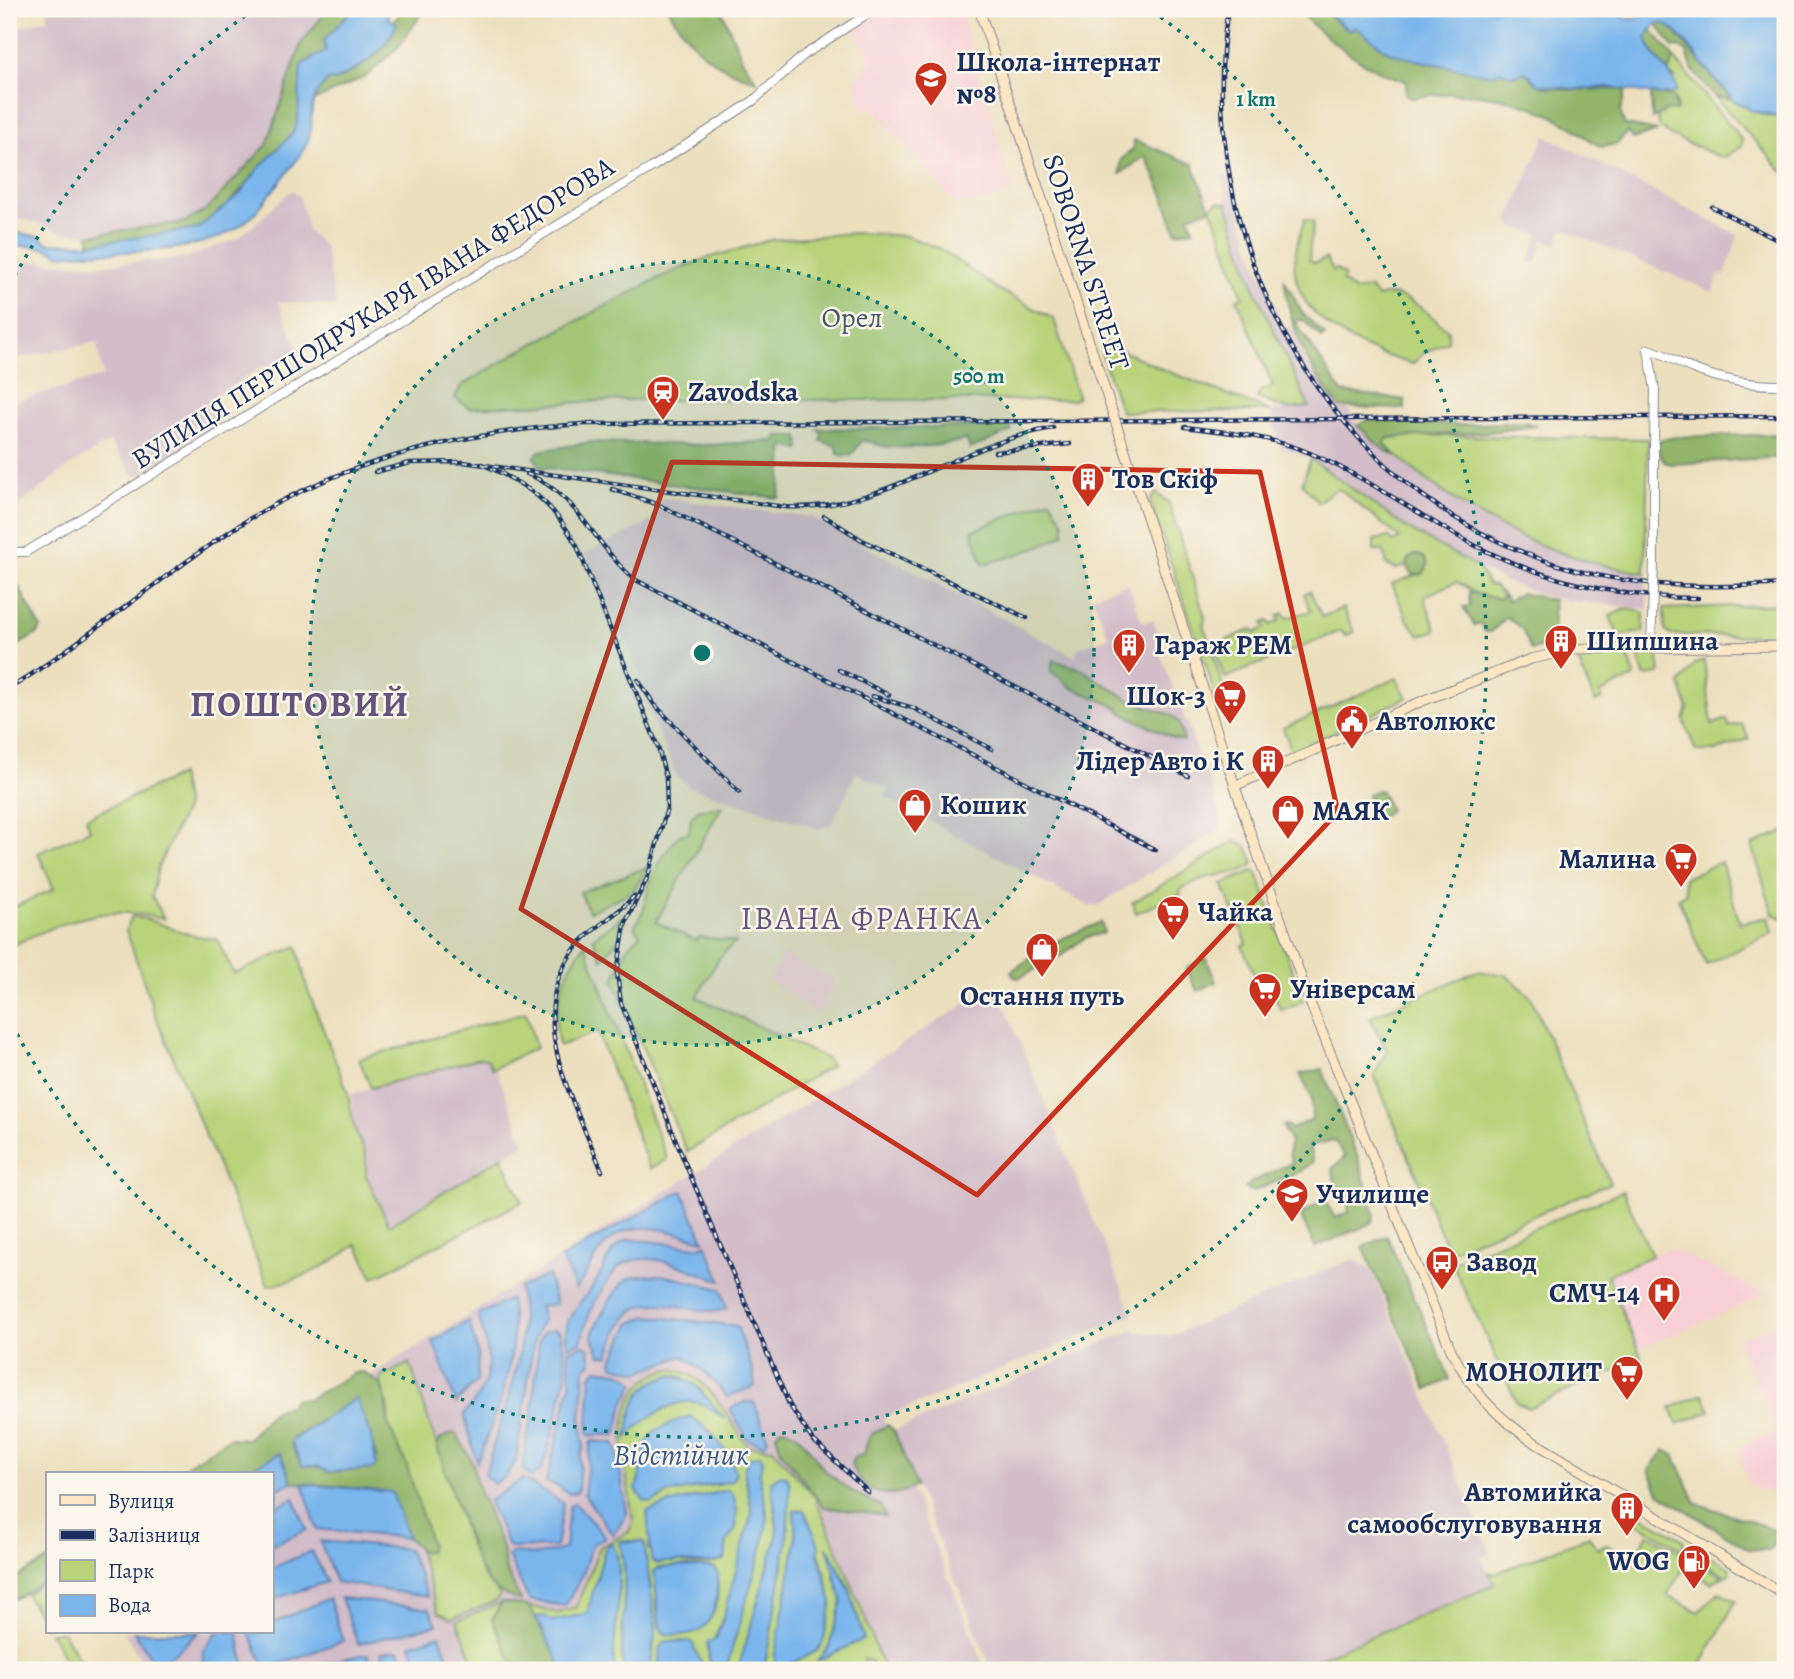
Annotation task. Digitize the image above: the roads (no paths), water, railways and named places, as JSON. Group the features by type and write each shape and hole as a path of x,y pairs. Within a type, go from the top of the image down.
{"main road":[{"name":"SOBORNA STREET","path":"979,9 1235,786 1309,1000 1451,1350 1468,1381 1493,1413 1633,1505 1785,1595"},
{"path":"1235,786 1432,697 1531,659 1576,649 1785,646"}],"street":[{"name":"ВУЛИЦЯ ПЕРШОДРУКАРЯ ІВАНА ФЕДОРОВА","path":"9,552 26,552 522,249 756,99 830,36 875,9"},
{"path":"1650,648 1654,562 1655,390 1648,349 1669,354 1691,368 1757,386 1785,385"}],"water":[{"path":"353,9 389,9 388,18 397,24 379,52 334,81 328,80 320,90 312,106 311,129 305,147 260,207 242,225 220,237 195,245 168,249 62,255 40,248 9,247 9,231 39,237 48,243 89,244 197,229 240,194 258,169 293,133 298,119 301,65 326,51 324,40"},
{"path":"1323,9 1618,9 1625,18 1638,19 1654,9 1785,9 1785,117 1753,111 1731,99 1732,96 1681,37 1663,23 1656,24 1646,37 1652,52 1675,84 1677,92 1662,95 1608,87 1576,89 1538,84 1526,72 1513,76 1501,71 1492,75 1416,60 1391,53 1355,27 1349,30"},
{"path":"682,1191 704,1240 650,1228 625,1231 603,1247 576,1289 561,1258"},
{"path":"629,1239 697,1247 706,1245 721,1280 662,1261 650,1259 626,1263 613,1273 596,1300 581,1342 568,1347 567,1327 574,1310 597,1280 609,1256 617,1246"},
{"path":"548,1275 556,1304 539,1306 543,1319 534,1340 516,1462 505,1477 494,1484 485,1476 518,1360 522,1312 519,1288"},
{"name":"Відстійник","path":"662,1275 721,1289 727,1308 714,1311 665,1304 640,1307 623,1322 609,1356 600,1355 592,1336 618,1289 632,1277"},
{"path":"510,1299 513,1319 510,1361 500,1403 477,1462 464,1414 482,1390 488,1368 486,1343 478,1315"},
{"name":"Відстійник","path":"647,1316 737,1326 752,1368 755,1386 727,1397 706,1373 683,1356 639,1372 614,1366 612,1362 630,1324"},
{"path":"469,1321 478,1354 477,1381 456,1403 433,1341"},
{"name":"Відстійник","path":"554,1329 560,1332 565,1377 543,1465 540,1471 531,1477 523,1469 523,1458 532,1416 539,1340 544,1332"},
{"name":"Відстійник","path":"583,1345 588,1347 591,1363 585,1368 584,1378 581,1419 584,1447 580,1457 578,1492 569,1494 546,1482 571,1383 568,1351"},
{"name":"Відстійник","path":"597,1369 622,1373 635,1382 624,1403 616,1435 589,1435 591,1376"},
{"name":"Відстійник","path":"672,1375 695,1384 725,1419 704,1405 687,1402 658,1412 627,1438 638,1397 651,1383"},
{"path":"356,1398 371,1436 376,1465 373,1469 328,1472 318,1466 302,1466 291,1441"},
{"name":"Відстійник","path":"745,1402 754,1402 768,1440 764,1445 748,1440 730,1409"},
{"name":"Відстійник","path":"689,1416 712,1434 723,1447 736,1473 732,1481 666,1494 651,1503 643,1500 636,1489 645,1457 644,1446 656,1430"},
{"name":"Відстійник","path":"591,1441 614,1443 616,1448 627,1513 613,1535 584,1494"},
{"path":"280,1453 292,1482 273,1491 273,1472 244,1472"},
{"name":"Відстійник","path":"760,1455 763,1461 759,1475 768,1517 763,1544 727,1666 724,1670 711,1670 707,1643 716,1638 720,1629 752,1513 744,1469 749,1458"},
{"name":"Відстійник","path":"780,1475 786,1476 790,1484 787,1540 764,1670 738,1670 778,1533 771,1482"},
{"name":"Відстійник","path":"523,1479 563,1503 556,1547 509,1548 489,1501"},
{"path":"303,1484 392,1492 408,1538 317,1529"},
{"name":"Відстійник","path":"728,1490 734,1496 737,1510 736,1528 727,1541 725,1559 709,1563 657,1564 652,1561 647,1512 668,1504"},
{"path":"294,1498 307,1530 273,1544 273,1508"},
{"name":"Відстійник","path":"574,1503 606,1537 592,1544 582,1576 565,1606 529,1600 508,1556 511,1553 537,1555 565,1549 569,1507"},
{"name":"Відстійник","path":"804,1510 819,1545 818,1554 832,1602 823,1642 817,1651 778,1670 775,1655 796,1541 794,1511"},
{"path":"320,1541 408,1549 428,1597 336,1582"},
{"name":"Відстійник","path":"619,1541 644,1542 656,1627 650,1670 623,1670 625,1589"},
{"name":"Відстійник","path":"612,1543 619,1568 614,1670 563,1670 536,1617 544,1616 552,1621 587,1614 605,1549"},
{"path":"827,1546 850,1591 864,1639 817,1661 829,1647 842,1601"},
{"path":"312,1551 327,1582 273,1599 273,1567"},
{"path":"673,1566 712,1567 718,1572 716,1600 710,1619 700,1630 685,1635 665,1634 660,1628 654,1570"},
{"path":"329,1598 343,1641 266,1669 249,1634 273,1634 273,1623"},
{"path":"341,1598 430,1609 437,1625 358,1644"},
{"path":"135,1634 197,1634 158,1668"},
{"path":"216,1634 238,1634 245,1670 194,1670 204,1662 203,1652"},
{"path":"440,1635 452,1670 419,1670 411,1644"},
{"path":"665,1641 692,1642 704,1670 658,1670 660,1650"},
{"path":"399,1650 407,1670 385,1670 381,1652"},
{"path":"368,1654 373,1670 310,1670 337,1660"}],"railway":[{"path":"1228,9 1222,93 1230,177 1251,258 1285,334 1330,405 1387,466 1454,517 1530,555 1561,566 1656,584 1785,584"},
{"path":"1712,207 1785,244"},
{"path":"9,689 206,548 275,505 358,468 402,454 492,434 583,424 1785,416"},
{"path":"1185,427 1264,439 1310,453 1365,481 1454,534 1512,563 1541,574 1633,594 1698,598"},
{"path":"375,472 410,463 463,462 785,507 821,506 888,488 986,447 1053,428"},
{"path":"995,452 1070,444"},
{"path":"482,464 526,487 548,506 568,530 577,546 658,747 666,778 667,808 648,876 625,924 617,973 621,1003 685,1163 789,1404 812,1439 868,1492"},
{"path":"527,474 544,483 573,507 620,566 634,579 1156,850"},
{"path":"612,489 659,505 728,539 1188,776"},
{"path":"824,516 862,540 1027,618"},
{"path":"839,670 889,695"},
{"path":"638,680 654,704 739,792"},
{"path":"872,696 913,708 992,749"},
{"path":"602,1171 567,1088 558,1058 553,1028 553,999 561,971 578,945 634,896"}],"place":[{"name":"Школа-інтернат №8","path":"931,108"},
{"name":"Zavodska","path":"663,422"},
{"name":"Тов Скіф","path":"1088,509"},
{"name":"Шипшина","path":"1561,671"},
{"name":"Гараж РЕМ","path":"1129,675"},
{"name":"Шок-3","path":"1230,726"},
{"name":"Автолюкс","path":"1352,751"},
{"name":"Лідер Авто і К","path":"1268,791"},
{"name":"Кошик","path":"915,835"},
{"name":"МАЯК","path":"1288,841"},
{"name":"Малина","path":"1681,889"},
{"name":"Чайка","path":"1173,942"},
{"name":"Остання путь","path":"1042,979"},
{"name":"Універсам","path":"1265,1019"},
{"name":"Училище","path":"1292,1224"},
{"name":"Завод","path":"1442,1292"},
{"name":"СМЧ-14","path":"1664,1323"},
{"name":"МОНОЛИТ","path":"1627,1402"},
{"name":"Автомийка самообслуговування","path":"1627,1538"},
{"name":"WOG","path":"1694,1591"}],"district":[{"name":"ПОШТОВИЙ","path":"300,704"},
{"name":"ІВАНА ФРАНКА","path":"862,918"}],"park label":[{"name":"Орел","path":"852,318"}]}
